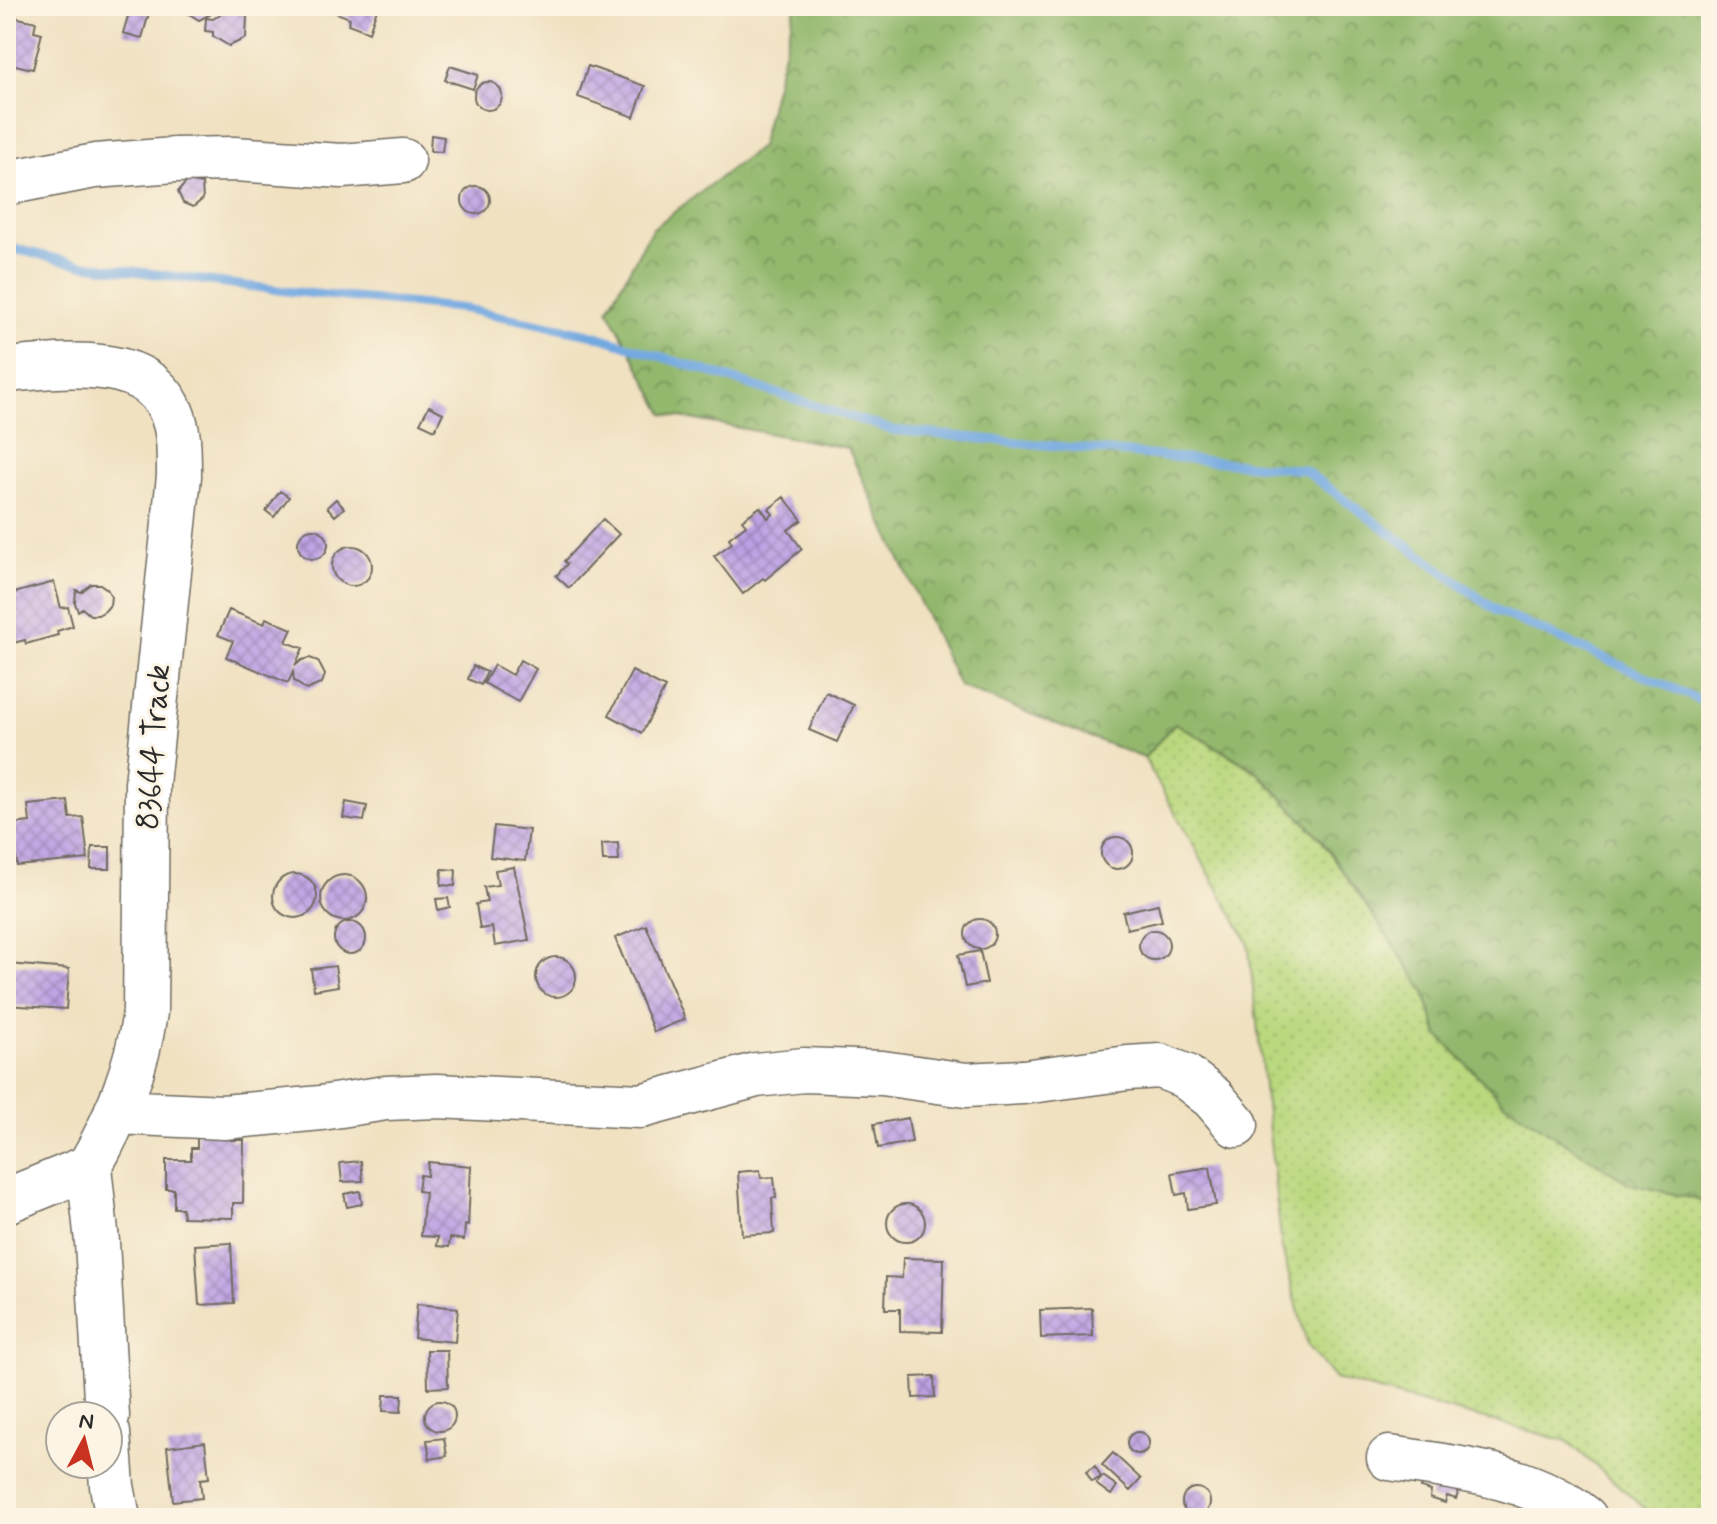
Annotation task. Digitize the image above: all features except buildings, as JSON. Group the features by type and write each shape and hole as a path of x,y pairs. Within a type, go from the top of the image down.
{"street":[{"path":"6,183 95,166 175,160 234,159 342,166 403,161"},
{"name":"83644 Track","path":"6,370 99,365 134,374 149,384 163,400 178,437 179,476 147,784 145,1012 142,1032 116,1112 89,1167"},
{"path":"116,1112 224,1117 386,1098 437,1096 641,1106 756,1075 804,1070 882,1073 966,1085 1023,1082 1160,1066 1185,1076 1213,1098 1236,1125"},
{"path":"6,1201 89,1167 97,1242 106,1400"},
{"path":"1389,1458 1483,1472 1526,1485 1585,1518"},
{"path":"112,1480 118,1518"}],"green space":[{"path":"792,6 1711,6 1711,1203 1628,1183 1505,1104 1438,1035 1424,990 1320,838 1257,771 1175,723 1144,758 959,686 848,448 664,414 608,309 652,229 760,147 795,8"},
{"path":"1175,723 1257,772 1320,838 1424,990 1438,1036 1628,1183 1711,1203 1711,1518 1656,1518 1567,1441 1335,1379 1307,1344 1282,1248 1248,942 1144,758"}],"waterway":[{"path":"6,247 79,264 286,291 466,309 590,334 892,430 1304,470 1497,611 1711,705"}]}
